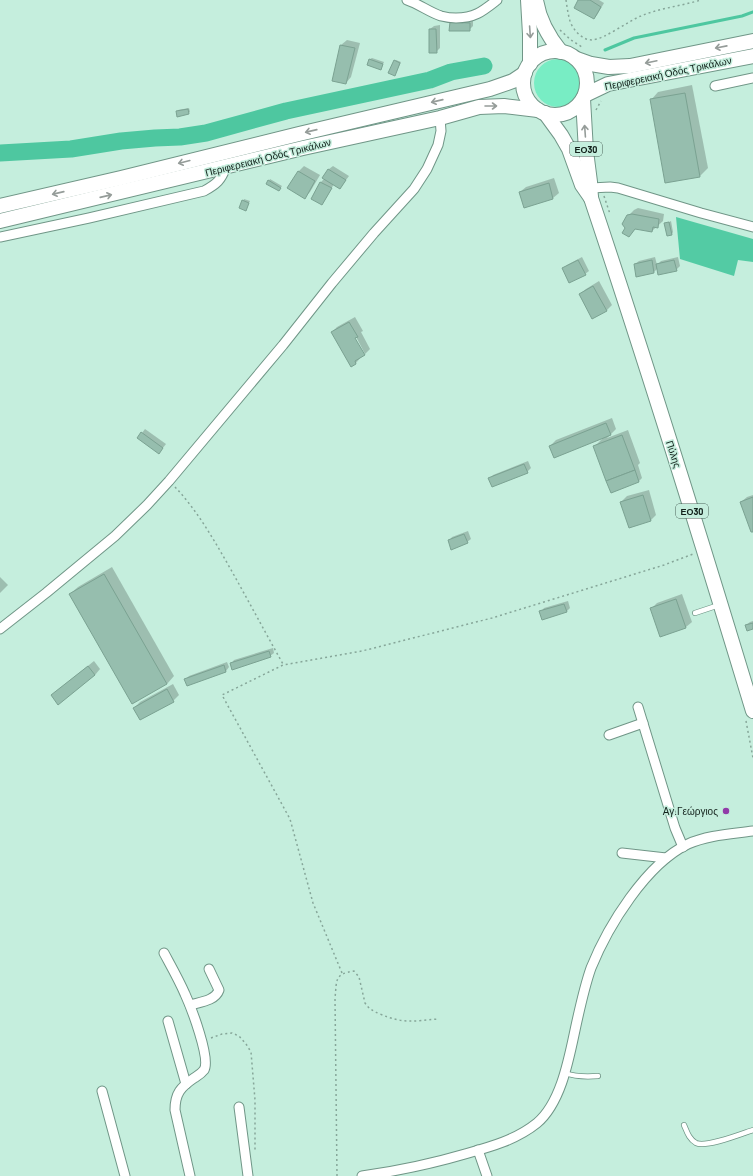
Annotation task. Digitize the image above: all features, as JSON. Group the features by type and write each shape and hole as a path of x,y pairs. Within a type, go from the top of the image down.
{"main road":[{"name":"ΕΟ30","path":"528,0 530,34 528,68 523,83 525,94 530,103 542,112 561,134 569,149 582,185 594,191"},
{"path":"536,0 544,28 561,52"},
{"name":"Περιφερειακή Οδός Τρικάλων","path":"580,54 591,64 609,67 630,66 753,41"},
{"path":"528,68 536,58 544,53 552,51 580,54"},
{"name":"ΕΟ30","path":"580,54 587,85 584,97 586,151 594,191"},
{"name":"Περιφερειακή Οδός Τρικάλων","path":"584,97 608,84 753,56"},
{"name":"Περιφερειακή Οδός Τρικάλων","path":"0,206 121,178 276,139 475,93 513,81 528,68"},
{"path":"542,112 556,115 566,113 576,107 584,97"},
{"name":"Περιφερειακή Οδός Τρικάλων","path":"0,221 303,148 440,118 484,106 504,106 542,112"},
{"name":"Πύλης","path":"594,191 753,711"}],"street":[{"path":"407,0 441,16 466,18 476,15 497,0"},
{"path":"715,86 753,78"},
{"path":"0,629 110,540 169,482 283,345 332,283 374,233 414,189 427,170 438,145 441,131 440,118"},
{"path":"0,237 204,191 215,185 222,178 226,167"},
{"path":"594,191 618,188 753,227"},
{"path":"638,707 673,821 683,847"},
{"path":"609,735 643,723"},
{"path":"362,1176 390,1174 478,1150 508,1140 521,1134 537,1123 554,1100 565,1073 582,997 597,954 611,927 629,900 646,878 666,858 683,847 704,839 753,831"},
{"path":"622,853 666,858"},
{"path":"164,953 190,1006 206,1060 204,1070 181,1088 175,1104 175,1110 190,1176"},
{"path":"190,1006 214,998 217,995 219,990 209,969"},
{"path":"168,1020 186,1084"},
{"path":"102,1092 125,1176"},
{"path":"239,1107 248,1176"},
{"path":"478,1150 488,1176"}],"lane":[{"path":"695,613 721,604"},
{"path":"565,1073 584,1077 598,1076"},
{"path":"684,1125 688,1136 696,1143 700,1144 720,1141 753,1130"}],"path":[{"path":"566,0 570,22 579,34 586,39 592,40 602,37 641,16 658,10 701,0"},
{"path":"558,28 571,40 580,54"},
{"path":"596,112 598,106 605,98"},
{"path":"594,191 610,214"},
{"path":"169,482 183,496 214,540 283,665"},
{"path":"342,973 313,903 290,819 222,695 283,665 362,652 492,618 664,565 691,554 704,551"},
{"path":"336,1176 335,998 339,976 342,973 354,971 359,977 365,1002 370,1009 392,1019 408,1021 438,1019"},
{"path":"201,1041 222,1034 232,1033 239,1036 246,1044 250,1052 254,1100 254,1155"}],"green space":[{"path":"553,59 563,59 575,66 582,78 582,88 575,100 563,107 553,107 545,103 538,96 534,88 534,78 538,70 545,63"},
{"path":"676,217 753,239 753,262 738,260 734,276 680,259"}],"building":[{"path":"578,0 590,0 601,7 594,19 574,8"},
{"path":"450,22 470,23 470,31 449,31"},
{"path":"429,29 436,29 437,53 429,53"},
{"path":"340,45 355,48 346,84 332,81"},
{"path":"369,59 383,64 381,70 367,65"},
{"path":"394,60 400,63 395,76 388,73"},
{"path":"685,93 700,177 665,183 650,99"},
{"path":"188,109 189,114 177,117 176,111"},
{"path":"328,169 346,180 340,189 322,178"},
{"path":"298,171 315,181 305,199 287,188"},
{"path":"268,180 281,188 279,191 266,184"},
{"path":"320,182 332,188 322,205 311,199"},
{"path":"549,183 553,199 524,208 519,192"},
{"path":"242,200 249,203 246,211 239,208"},
{"path":"632,214 659,219 658,228 653,227 652,232 635,229 629,237 622,233 625,228 622,224 627,215"},
{"path":"669,222 672,235 667,236 664,223"},
{"path":"578,260 586,275 569,283 562,268"},
{"path":"652,260 654,273 636,277 634,264"},
{"path":"674,260 677,271 658,275 656,264"},
{"path":"593,286 607,311 592,319 579,294"},
{"path":"349,322 358,337 355,338 365,355 355,361 356,364 351,367 331,332"},
{"path":"606,423 611,435 554,458 549,446"},
{"path":"141,432 163,448 159,454 137,438"},
{"path":"622,435 635,470 606,481 593,446"},
{"path":"524,464 528,473 492,487 488,478"},
{"path":"635,470 639,482 611,493 606,481"},
{"path":"643,495 651,521 629,528 620,502"},
{"path":"753,497 753,532 751,532 740,502"},
{"path":"464,534 468,543 451,550 448,540"},
{"path":"104,574 167,684 132,704 69,594"},
{"path":"676,599 686,628 660,637 650,608"},
{"path":"564,604 567,612 542,620 539,611"},
{"path":"753,623 753,629 747,631 745,625"},
{"path":"269,651 271,657 232,670 230,663"},
{"path":"224,665 226,672 187,686 184,679"},
{"path":"88,666 95,675 58,705 51,695"},
{"path":"167,689 174,702 140,720 133,708"}],"waterway":[{"path":"605,50 634,38 742,16 753,12"},
{"path":"0,153 71,149 121,141 180,137 206,133 286,111 430,80 451,72 484,66"}],"place":[{"name":"Αγ.Γεώργιος","path":"726,811"}]}
